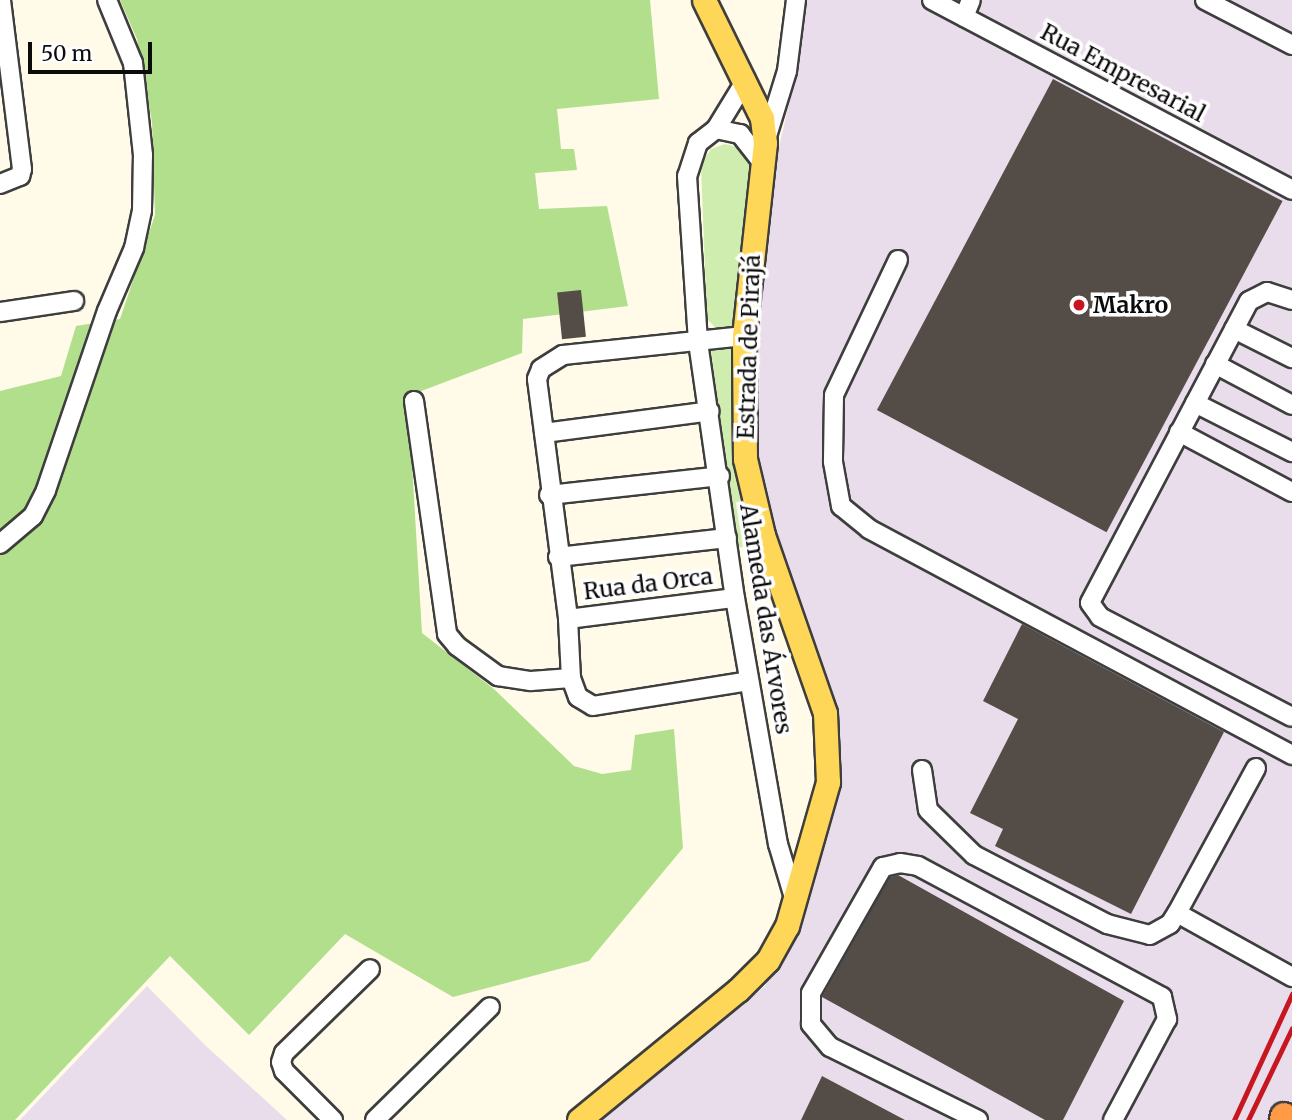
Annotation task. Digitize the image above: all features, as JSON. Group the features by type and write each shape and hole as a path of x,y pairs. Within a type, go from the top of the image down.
{"main road":[{"name":"Estrada de Pirajá","path":"579,1120 760,970 778,946 795,901 828,782 828,735 817,688 753,500 742,420 744,336 763,152 761,113 704,0"}],"street":[{"path":"0,184 20,176 22,169 7,108 1,0"},
{"path":"0,544 33,516 46,490 107,311 134,248 142,210 144,155 133,63 107,0"},
{"path":"716,129 740,134 763,152 787,71 796,0"},
{"name":"Rua Empresarial","path":"932,0 1292,190"},
{"path":"964,17 971,0"},
{"path":"1205,0 1292,45"},
{"name":"Alameda das Árvores","path":"746,80 716,129 698,143 687,176 698,342 720,476 735,598 778,844 795,901"},
{"path":"898,260 834,395 833,462 841,506 869,529 1292,755"},
{"path":"1292,300 1278,293 1257,295 1234,328 1090,603 1100,617 1292,716"},
{"path":"0,312 74,301"},
{"path":"1234,328 1292,358"},
{"path":"744,336 563,355 551,361 537,379 549,495 568,620 571,678 582,702 593,706 749,681"},
{"path":"1215,365 1292,405"},
{"path":"415,401 447,634 457,646 498,676 531,681 571,678"},
{"path":"1195,403 1292,452"},
{"path":"544,433 710,411"},
{"path":"1179,432 1292,492"},
{"path":"549,495 720,476"},
{"path":"558,557 727,538"},
{"name":"Rua da Orca","path":"568,620 735,598"},
{"path":"922,770 928,810 974,855 1136,934 1150,935 1170,924 1177,913 1256,768"},
{"path":"978,1120 830,1047 811,1024 811,993 883,867 900,863 918,866 1162,997 1167,1019 1113,1120"},
{"path":"1177,913 1292,976"},
{"path":"333,1120 284,1071 281,1062 284,1053 370,969"},
{"path":"375,1120 490,1007"}],"shaded area":[{"path":"802,0 1292,0 1292,1120 601,1120 765,986 799,923 835,780 757,493 747,427 772,176 791,96"},
{"path":"147,986 205,1045 287,1120 20,1120"}],"green space":[{"path":"120,0 650,0 659,99 557,109 561,149 574,149 577,170 535,173 539,209 607,206 628,306 523,319 522,353 408,396 422,633 495,690 574,766 602,774 631,770 635,735 674,729 683,848 589,961 453,997 345,934 249,1035 170,956 15,1120 0,1120 0,391 61,376 76,326 120,319 155,215 152,122 137,39"},
{"path":"725,144 740,148 752,167 734,327 718,330 707,319 701,165 711,149"},
{"path":"736,345 734,430 757,545 736,548 711,349"}],"building":[{"name":"Makro","path":"1053,79 1283,201 1107,532 877,410"},
{"path":"581,290 586,337 562,339 557,293"},
{"path":"1022,624 1224,732 1131,914 995,846 1003,829 970,813 1018,719 983,701"},
{"path":"898,875 1124,1001 1063,1120 1045,1120 822,997 890,877"},
{"path":"822,1076 905,1120 801,1120"}],"railway":[{"path":"1234,1120 1292,994"},
{"path":"1248,1120 1292,1028"}],"place":[{"name":"Makro","path":"1079,305"}]}
